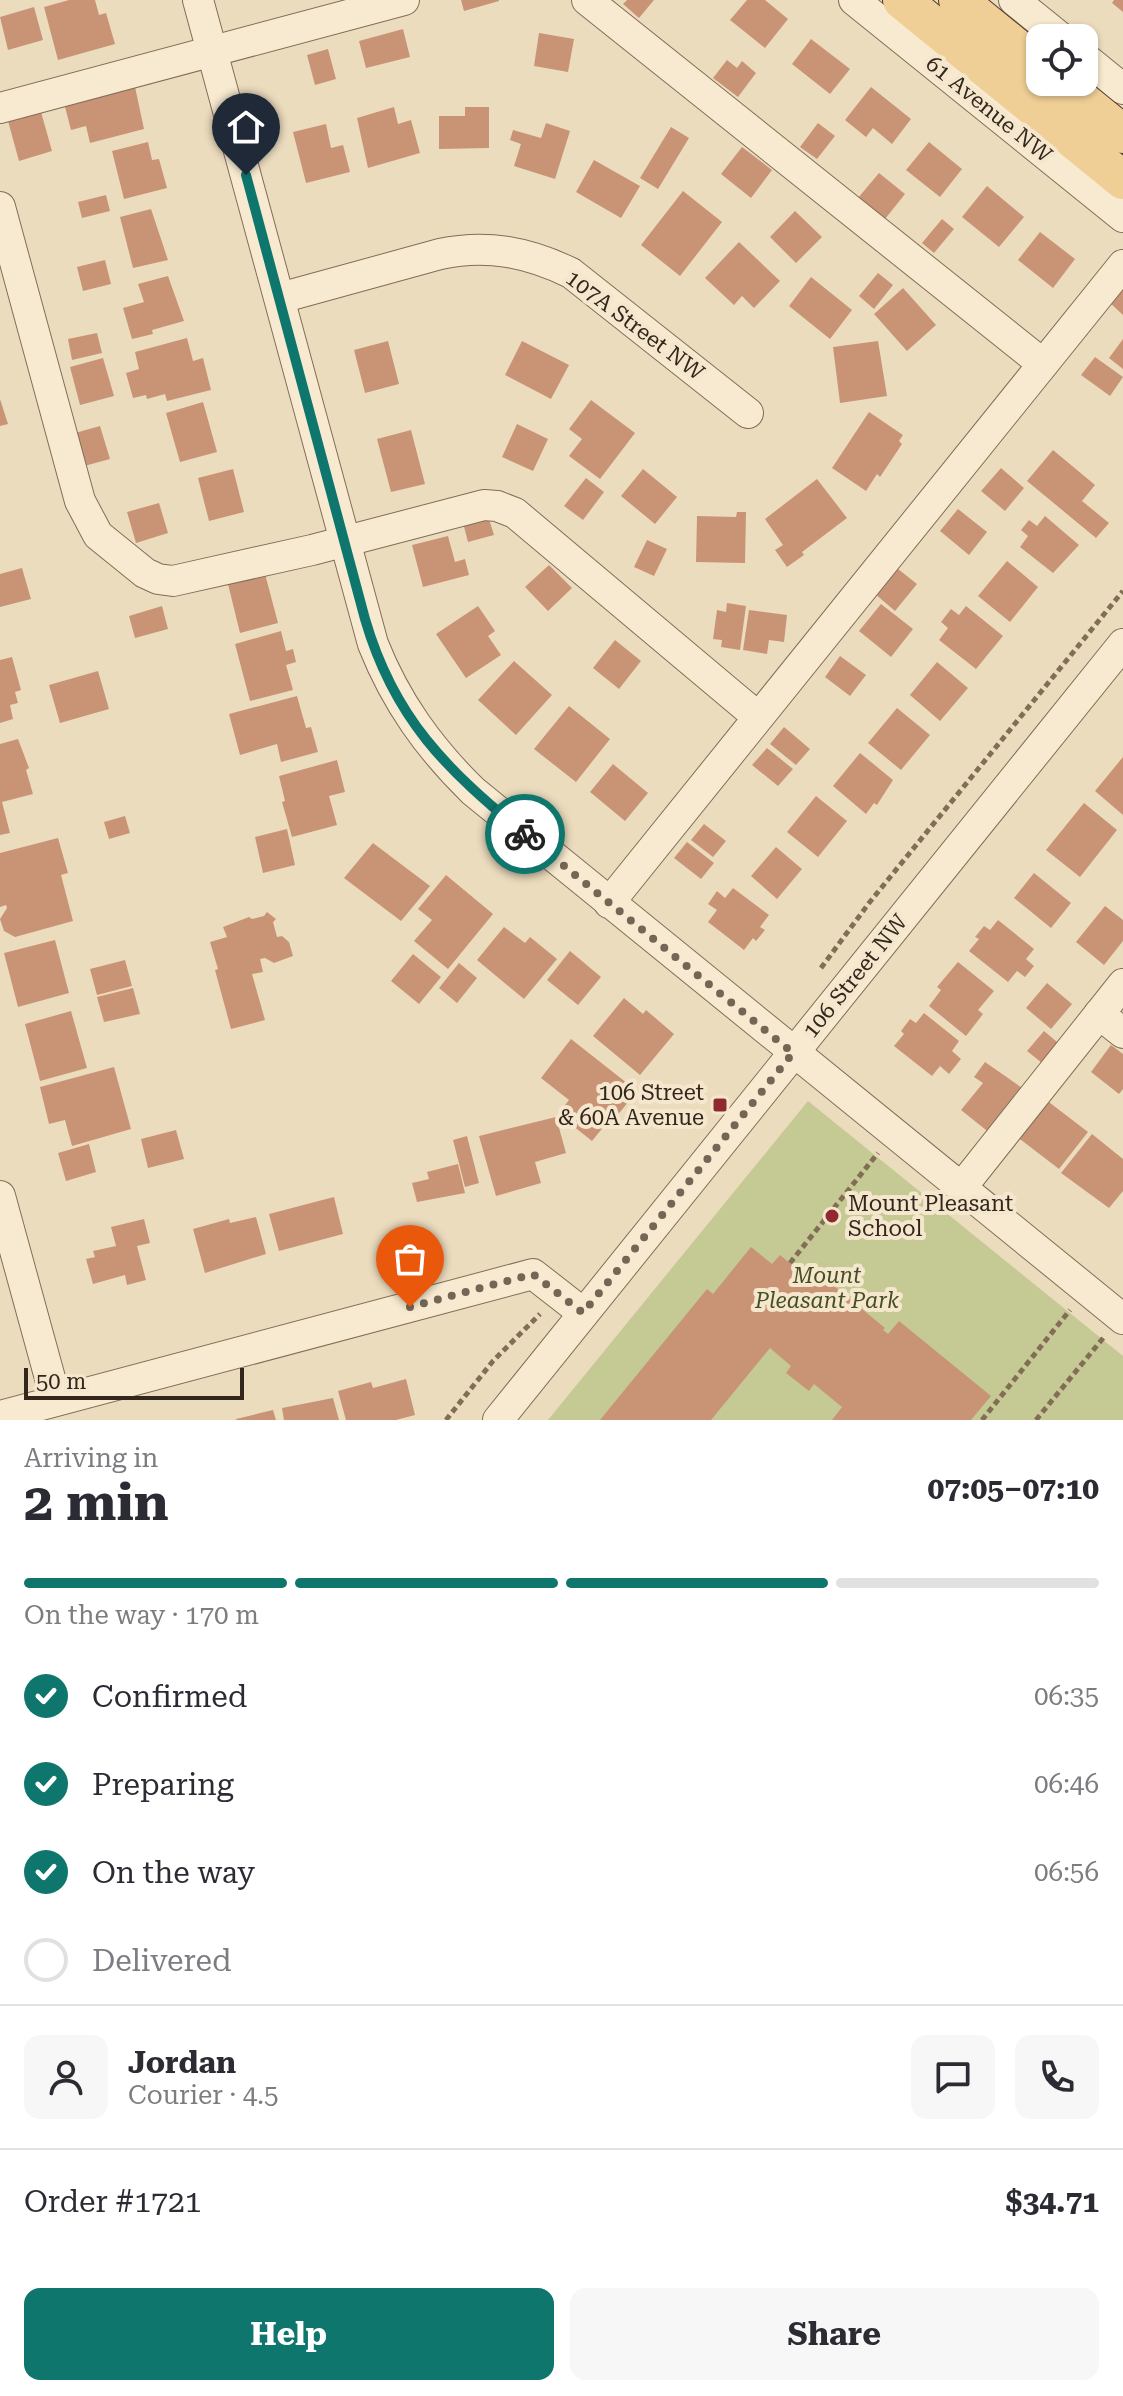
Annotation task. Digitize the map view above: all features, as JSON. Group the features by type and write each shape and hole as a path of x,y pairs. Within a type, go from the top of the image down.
{"main road":[{"name":"61 Avenue NW","path":"902,0 1123,180"},
{"path":"958,0 1026,56"},
{"path":"1076,96 1123,134"}],"street":[{"path":"198,0 373,644 387,680 430,747 473,791 1121,1318"},
{"path":"0,108 404,0"},
{"path":"587,0 1043,364"},
{"name":"61 Avenue NW","path":"854,0 1123,217"},
{"path":"1014,0 1044,24"},
{"path":"1098,68 1123,89"},
{"path":"0,207 80,501 98,535 145,573 173,581 344,542 484,505 497,506 515,513 758,717"},
{"name":"107A Street NW","path":"280,298 462,249 509,250 571,273 748,413"},
{"path":"609,903 1123,265"},
{"name":"106 Street NW","path":"498,1420 1123,644"},
{"path":"961,1188 1123,984"},
{"path":"1099,1014 1123,1033"},
{"path":"0,1196 56,1400"},
{"path":"0,1416 533,1274 583,1313"}],"path":[{"path":"817,976 827,956 869,903 1123,591"},
{"path":"790,1263 894,1134"},
{"path":"982,1420 1073,1306"},
{"path":"1036,1420 1121,1318"}],"green space":[{"name":"Mount Pleasant Park","path":"808,1101 1123,1356 1123,1420 548,1420"}],"building":[{"path":"69,0 95,0 99,15 106,13 115,44 58,60 44,7"},
{"path":"461,0 499,0 499,1 464,11"},
{"path":"627,0 654,0 639,18 623,4"},
{"path":"747,0 765,0 788,19 765,48 730,20"},
{"path":"1123,0 1123,12 1112,3"},
{"path":"34,7 43,40 8,50 0,17"},
{"path":"403,29 410,57 366,68 359,41"},
{"path":"539,33 574,39 568,72 534,66"},
{"path":"811,39 850,69 830,94 792,64"},
{"path":"328,49 336,79 315,85 307,55"},
{"path":"727,60 737,68 742,61 756,73 738,97 713,78"},
{"path":"134,82 144,129 90,143 86,126 71,130 64,103"},
{"path":"871,87 911,119 892,144 873,128 866,137 845,120"},
{"path":"394,107 398,124 411,120 420,153 368,168 357,118"},
{"path":"465,107 489,107 489,148 439,149 439,116 465,116"},
{"path":"41,112 52,151 19,161 8,121"},
{"path":"546,123 570,131 555,179 514,166 521,144 510,140 513,130 541,138"},
{"path":"818,123 835,136 817,159 800,147"},
{"path":"326,124 331,148 343,145 350,172 306,183 293,132"},
{"path":"671,127 689,138 658,189 640,178"},
{"path":"148,142 152,160 159,159 167,188 124,199 112,151"},
{"path":"929,142 962,169 940,197 906,170"},
{"path":"742,147 772,170 751,198 721,174"},
{"path":"594,160 640,186 621,218 576,192"},
{"path":"879,173 905,194 885,219 858,198"},
{"path":"987,186 1024,217 999,247 962,217"},
{"path":"683,191 722,222 680,276 641,245"},
{"path":"106,195 110,211 82,218 78,202"},
{"path":"151,209 168,260 133,268 120,217"},
{"path":"795,211 822,237 796,263 770,237"},
{"path":"942,219 954,229 934,253 922,243"},
{"path":"1040,232 1075,259 1053,288 1018,260"},
{"path":"739,242 780,281 754,308 742,296 734,305 705,278"},
{"path":"105,260 111,284 83,291 77,267"},
{"path":"878,273 893,285 874,309 859,296"},
{"path":"168,276 184,321 132,339 123,308 144,302 138,284"},
{"path":"811,277 852,310 830,339 789,306"},
{"path":"1123,284 1123,315 1108,301"},
{"path":"903,288 936,325 907,351 874,314"},
{"path":"97,333 102,353 72,360 68,339"},
{"path":"187,338 193,361 203,358 211,390 167,401 165,394 147,399 146,395 133,398 126,373 139,369 135,352"},
{"path":"1123,339 1123,369 1109,358"},
{"path":"388,341 399,384 365,393 354,350"},
{"path":"522,341 569,365 551,399 505,375"},
{"path":"878,341 887,396 840,403 833,347"},
{"path":"1095,357 1123,377 1110,396 1081,375"},
{"path":"103,358 114,396 80,405 70,367"},
{"path":"0,399 8,424 0,426"},
{"path":"591,400 635,433 600,479 569,456 582,439 569,429"},
{"path":"203,402 217,452 180,462 166,413"},
{"path":"869,412 903,435 899,441 902,444 880,477 877,474 866,491 832,468"},
{"path":"517,424 548,439 533,471 502,457"},
{"path":"100,426 110,459 77,468 68,435"},
{"path":"411,430 425,484 391,492 377,439"},
{"path":"1053,450 1095,485 1082,501 1109,523 1096,538 1027,481"},
{"path":"1001,468 1024,488 1005,511 981,491"},
{"path":"233,469 244,512 209,521 198,478"},
{"path":"643,469 677,497 655,524 621,496"},
{"path":"586,478 604,492 583,520 564,506"},
{"path":"817,479 847,518 787,567 775,550 783,545 765,519"},
{"path":"159,503 168,533 136,543 127,512"},
{"path":"958,509 987,532 969,555 940,531"},
{"path":"737,512 746,512 745,563 696,562 697,516 736,517"},
{"path":"488,516 494,535 468,542 463,523"},
{"path":"1045,516 1079,545 1053,573 1020,547 1028,536 1021,530 1029,520 1037,526"},
{"path":"448,536 455,562 465,559 469,575 423,587 412,545"},
{"path":"647,540 667,549 654,576 634,567"},
{"path":"888,561 917,584 895,611 867,587"},
{"path":"1007,561 1038,587 1010,622 978,596"},
{"path":"549,565 572,588 548,611 525,587"},
{"path":"22,568 31,599 0,607 0,574"},
{"path":"264,570 278,623 240,633 227,580"},
{"path":"727,603 746,606 740,650 721,647 722,640 713,639 717,610 726,612"},
{"path":"881,604 913,629 891,657 859,631"},
{"path":"162,606 168,629 135,638 129,616"},
{"path":"478,606 495,631 488,636 501,655 466,678 436,634"},
{"path":"966,606 1003,636 976,669 939,640 948,628 941,622 951,609 959,615"},
{"path":"749,610 787,615 784,642 769,640 767,654 743,650"},
{"path":"281,631 286,651 293,649 296,662 286,665 293,690 250,701 235,644"},
{"path":"615,640 641,661 619,689 593,668"},
{"path":"840,656 866,675 850,696 825,677"},
{"path":"12,657 21,690 15,692 18,703 10,705 13,719 0,723 0,660"},
{"path":"514,661 552,695 516,735 478,700"},
{"path":"937,662 968,688 940,721 910,695"},
{"path":"98,671 109,709 60,723 49,685"},
{"path":"297,696 306,728 311,727 318,752 281,762 277,744 240,755 229,714"},
{"path":"569,706 610,739 576,782 534,749"},
{"path":"897,708 930,735 901,770 868,743"},
{"path":"784,727 810,749 796,765 770,744"},
{"path":"18,739 29,768 26,770 33,794 2,802 10,833 0,835 0,744"},
{"path":"767,748 793,769 778,786 752,765"},
{"path":"860,753 893,780 877,805 874,803 866,814 833,786"},
{"path":"1123,757 1123,815 1095,791"},
{"path":"337,760 345,792 329,796 337,825 292,837 282,802 285,801 279,776"},
{"path":"613,764 648,793 625,821 590,792"},
{"path":"816,796 847,821 818,857 787,832"},
{"path":"1084,803 1117,830 1080,877 1046,850"},
{"path":"125,816 130,833 109,839 104,822"},
{"path":"704,824 726,841 713,857 691,840"},
{"path":"287,829 295,865 263,873 255,837"},
{"path":"58,838 68,873 61,875 73,921 15,937 4,931 0,919 7,908 6,905 0,907 0,853"},
{"path":"687,842 714,863 701,879 674,858"},
{"path":"373,843 430,886 401,921 344,878"},
{"path":"776,847 802,869 777,899 751,876"},
{"path":"1034,873 1071,903 1051,928 1014,898"},
{"path":"446,875 493,914 448,969 414,941 432,920 418,909"},
{"path":"733,888 769,915 760,927 765,930 756,941 753,938 744,950 708,922 717,910 708,904 717,891 725,898"},
{"path":"1105,906 1123,920 1123,941 1104,965 1076,942"},
{"path":"267,912 276,919 273,922 277,937 282,936 289,942 293,956 274,963 260,959 263,972 252,974 265,1020 231,1029 210,942 227,937 223,927 249,917 264,916"},
{"path":"998,920 1034,949 1026,959 1034,966 1025,977 1017,971 1008,982 969,951 979,939 975,937 984,926 990,930"},
{"path":"504,927 525,943 530,937 557,959 524,999 477,960"},
{"path":"55,940 69,993 18,1007 4,953"},
{"path":"570,951 601,977 578,1005 547,980"},
{"path":"413,954 441,977 419,1004 391,981"},
{"path":"125,960 132,986 97,995 90,969"},
{"path":"958,962 994,991 978,1010 983,1014 966,1036 929,1006 941,990 937,987"},
{"path":"459,963 477,978 457,1003 439,988"},
{"path":"1047,983 1072,1004 1051,1029 1026,1008"},
{"path":"133,988 140,1014 104,1022 97,997"},
{"path":"624,998 643,1014 646,1010 674,1034 640,1075 593,1036"},
{"path":"71,1011 87,1068 40,1081 25,1024"},
{"path":"924,1013 959,1041 952,1051 961,1059 949,1074 940,1066 932,1076 894,1046 904,1034 901,1031 910,1019 916,1023"},
{"path":"1044,1031 1063,1047 1047,1067 1027,1051"},
{"path":"571,1039 637,1091 608,1127 605,1125 592,1141 558,1114 569,1100 541,1078"},
{"path":"1111,1045 1123,1054 1123,1089 1119,1094 1091,1072"},
{"path":"985,1062 1025,1090 991,1134 961,1110 983,1083 974,1077"},
{"path":"114,1067 131,1129 72,1146 65,1120 49,1124 40,1087"},
{"path":"1041,1096 1088,1132 1059,1169 1012,1133"},
{"path":"556,1117 566,1153 535,1162 541,1183 496,1196 479,1136"},
{"path":"176,1130 184,1159 148,1168 141,1139"},
{"path":"1092,1134 1123,1159 1123,1191 1109,1208 1061,1173"},
{"path":"467,1136 479,1183 465,1187 453,1140"},
{"path":"89,1144 96,1172 66,1181 58,1153"},
{"path":"458,1164 465,1193 417,1202 412,1183 429,1179 427,1172"},
{"path":"334,1197 343,1234 279,1251 269,1214"},
{"path":"256,1217 266,1254 205,1273 193,1229 229,1219 230,1223"},
{"path":"144,1219 150,1243 137,1246 146,1280 127,1285 125,1275 93,1284 86,1259 95,1257 93,1251 116,1246 111,1227"},
{"path":"751,1247 772,1264 780,1255 810,1280 817,1272 885,1328 883,1330 888,1334 899,1321 991,1396 971,1420 832,1420 842,1407 814,1384 809,1391 786,1373 791,1366 770,1348 711,1420 600,1420 707,1289 713,1294"},
{"path":"406,1379 415,1415 396,1420 346,1420 338,1391 371,1382 373,1388"},
{"path":"333,1398 339,1420 284,1420 282,1408"},
{"path":"273,1410 276,1420 236,1420 236,1419"}],"way so far":[{"path":"410,1307 533,1274 583,1313 793,1053 525,834"}],"place":[{"name":"106 Street & 60A Avenue","path":"720,1105"},
{"name":"Mount Pleasant School","path":"832,1216"}],"route":[{"path":"246,175 365,619 387,680 430,747 473,791 525,834"}]}
